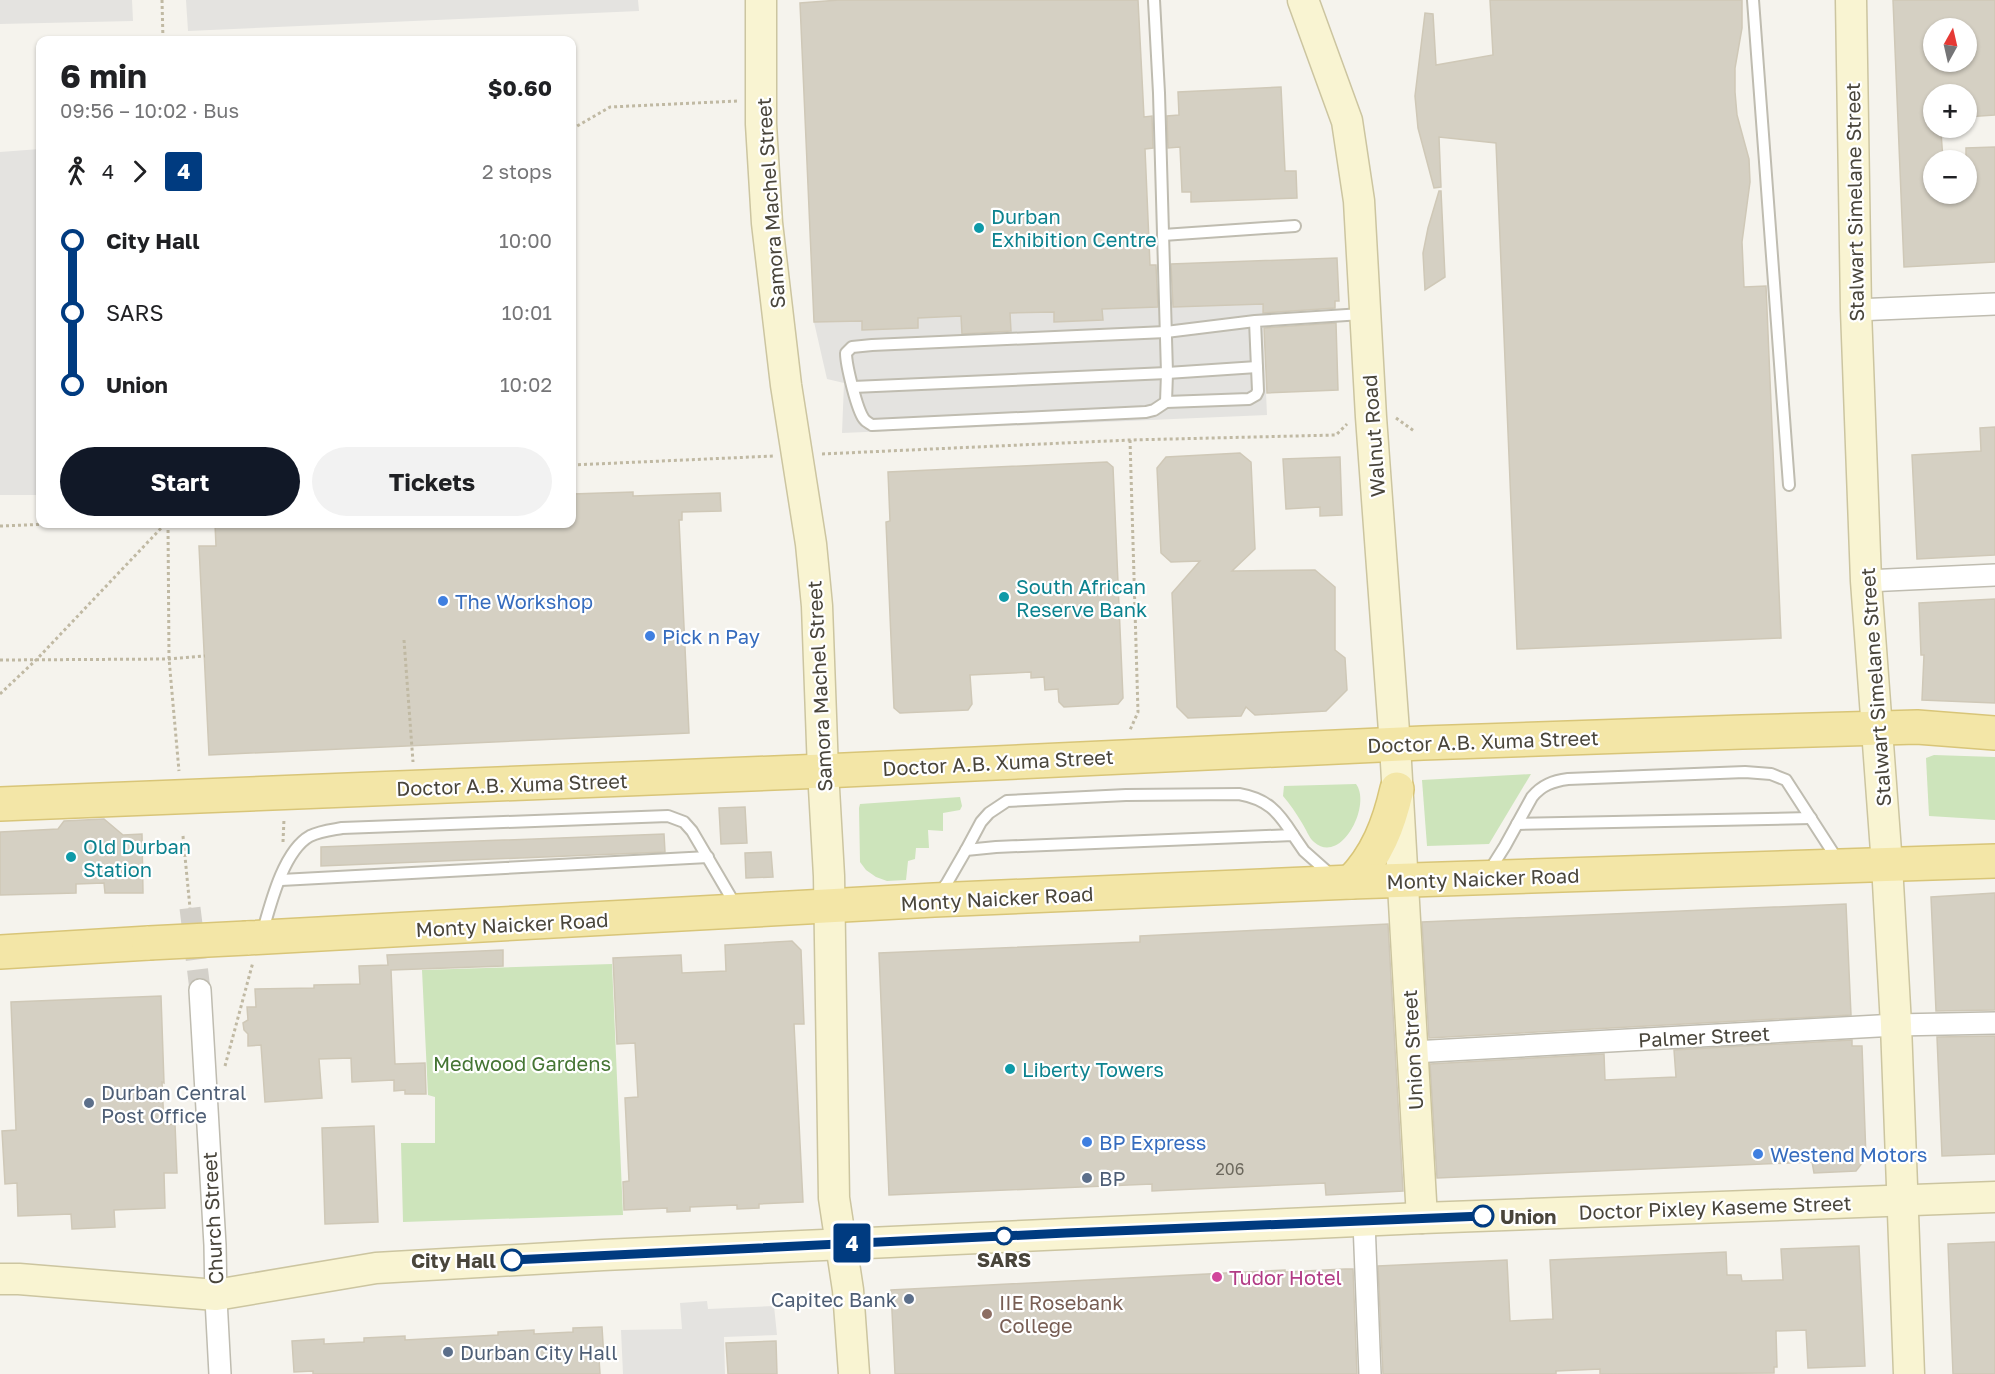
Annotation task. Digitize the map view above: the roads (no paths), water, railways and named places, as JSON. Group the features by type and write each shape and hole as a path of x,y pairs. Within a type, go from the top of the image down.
{"main road":[{"name":"Samora Machel Street","path":"761,0 760,100 767,223 786,385 811,544 815,585 829,907 834,1198 851,1324 854,1374"},
{"name":"Walnut Road","path":"1303,0 1347,121 1359,201 1402,881"},
{"name":"Stalwart Simelane Street","path":"1851,0 1856,310 1866,581 1878,729 1896,1025 1909,1374"},
{"name":"Doctor A.B. Xuma Street","path":"0,804 823,771 1395,745 1917,727 1995,733"},
{"path":"1346,882 1365,868 1374,855 1385,831 1397,789"},
{"name":"Monty Naicker Road","path":"0,952 934,900 1346,882 1995,861"},
{"name":"Union Street","path":"1402,881 1422,1218"},
{"name":"Doctor Pixley Kaseme Street","path":"0,1279 216,1295 376,1268 1422,1218 1995,1197"}],"street":[{"path":"1856,310 1995,304"},
{"path":"1866,581 1995,575"},
{"name":"Church Street","path":"200,990 220,1374"},
{"name":"Palmer Street","path":"1413,1052 1896,1025 1995,1023"},
{"path":"1364,1222 1370,1374"}],"lane":[{"path":"1154,0 1159,93 1166,402"},
{"path":"1753,0 1789,485"},
{"path":"1163,235 1295,226"},
{"path":"1255,321 1258,391 1256,395 1249,399 1166,402 1146,412 872,425 865,421 859,410 846,361 846,353 852,347 872,345 1166,333 1255,321 1366,314"},
{"path":"853,387 1257,367"},
{"path":"1484,878 1532,797 1538,790 1553,781 1745,772 1771,774 1786,780 1842,866"},
{"path":"934,900 947,883 981,822 989,813 1007,801 1071,797 1239,794 1254,796 1269,804 1282,818 1304,851 1346,882"},
{"path":"254,938 297,846 310,836 342,828 644,815 668,816 684,822 708,857 740,912"},
{"path":"1517,824 1811,818"},
{"path":"966,850 1293,835"},
{"path":"281,880 708,857"}],"tunnel":[{"path":"190,908 200,990"}],"place":[{"name":"Durban Exhibition Centre","path":"979,228"},
{"name":"South African Reserve Bank","path":"1004,597"},
{"name":"The Workshop","path":"443,601"},
{"name":"Pick n Pay","path":"650,636"},
{"name":"Old Durban Station","path":"71,857"},
{"name":"Liberty Towers","path":"1010,1069"},
{"name":"Durban Central Post Office","path":"89,1103"},
{"name":"BP Express","path":"1087,1142"},
{"name":"Westend Motors","path":"1758,1154"},
{"name":"BP","path":"1087,1178"},
{"name":"Union","path":"1483,1216"},
{"name":"SARS","path":"1004,1236"},
{"name":"City Hall","path":"512,1260"},
{"name":"Tudor Hotel","path":"1217,1277"},
{"name":"Capitec Bank","path":"909,1299"},
{"name":"IIE Rosebank College","path":"987,1314"},
{"name":"Durban City Hall","path":"448,1352"}],"park label":[{"name":"Medwood Gardens","path":"522,1063"}]}
